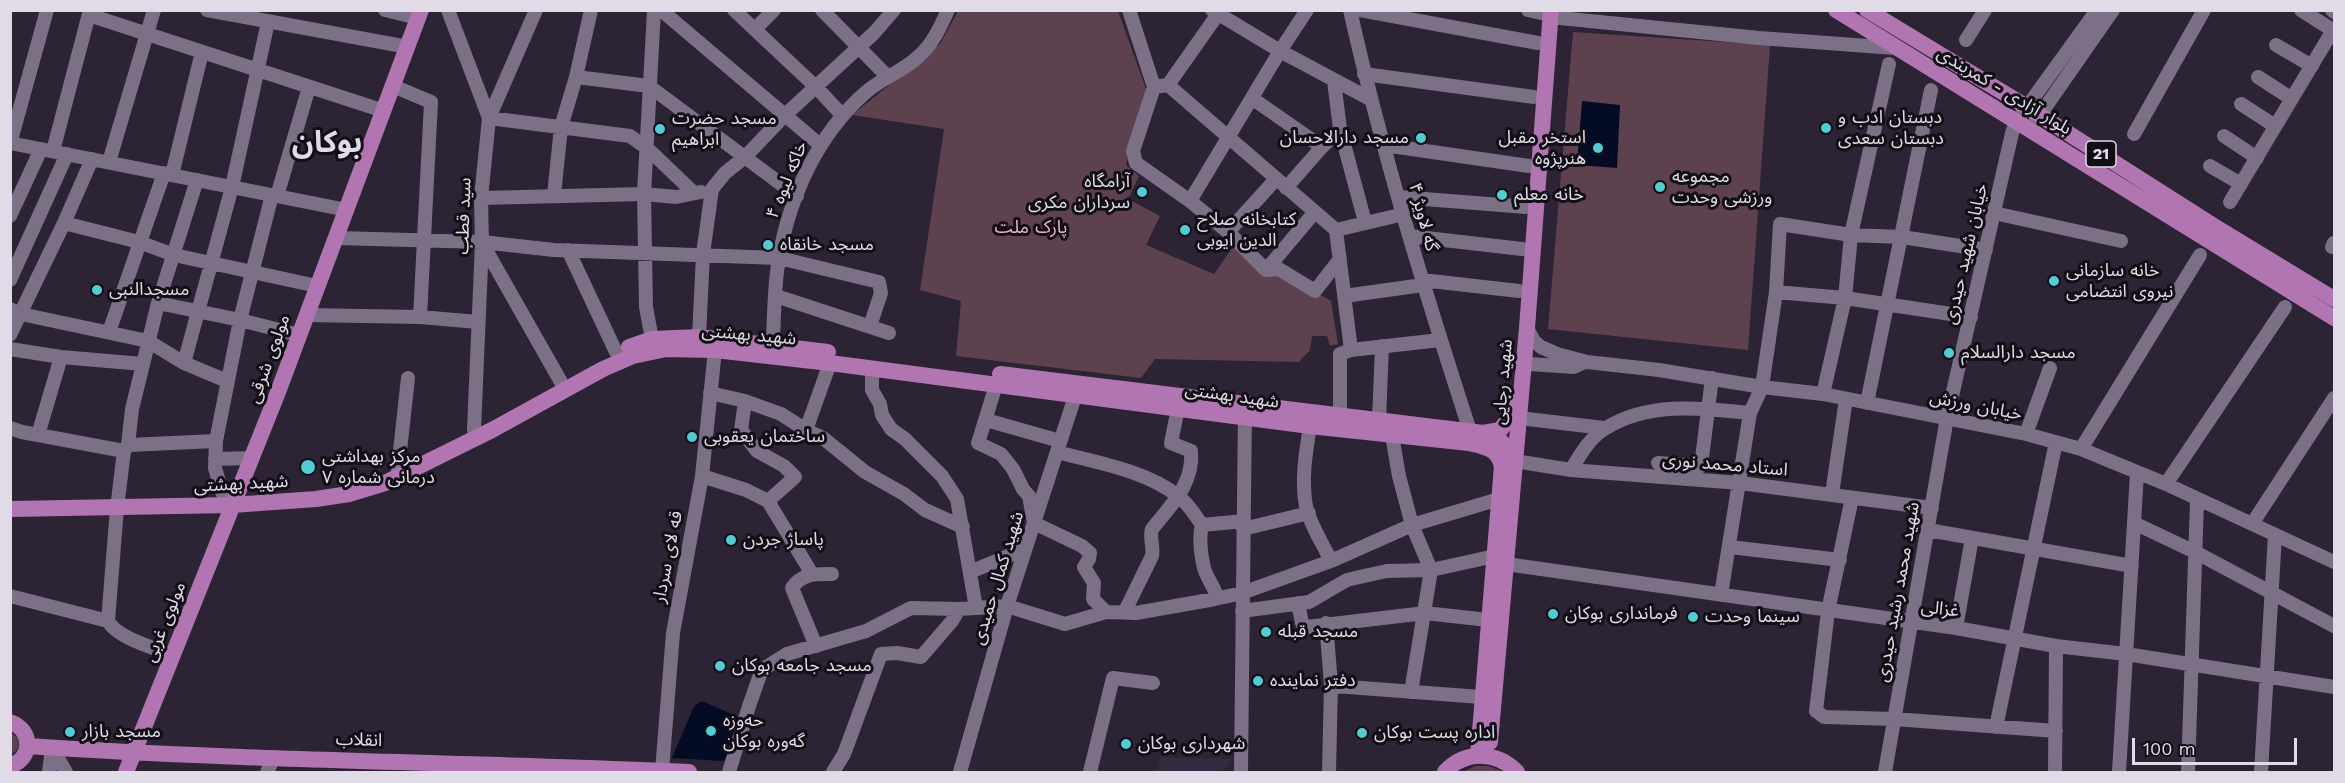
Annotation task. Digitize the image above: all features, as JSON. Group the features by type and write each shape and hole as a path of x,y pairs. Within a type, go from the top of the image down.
{"main road":[{"name":"بلوار آزادی - کمربندی","path":"1836,10 1897,48 2217,228 2334,299"},
{"name":"بلوار آزادی - کمربندی","path":"1868,10 2025,121 2334,318"},
{"name":"شهید رجایی","path":"1483,756 1500,560 1519,418 1519,291 1542,12"},
{"name":"شهید رجایی","path":"1477,432 1500,430 1508,420 1527,328 1542,12"},
{"name":"مولوی شرقی","path":"234,501 337,238 419,14"},
{"name":"شهید بهشتی","path":"234,501 335,489 376,478 474,430 616,352 652,339 699,337 773,344 1077,390 1178,408 1340,415 1477,432"},
{"name":"شهید بهشتی","path":"10,509 316,499 349,494 385,483 492,430 603,369 633,356 666,349 715,350 996,385 1077,390 1245,410 1310,426 1469,443 1492,448 1499,457 1511,465"},
{"path":"1477,432 1503,441 1511,453 1511,465"},
{"name":"شهید رجایی","path":"1483,756 1481,697 1488,620 1500,560 1499,499 1511,465"},
{"name":"مولوی غربی","path":"126,772 234,501"},
{"name":"شهید بهشتی","path":"10,502 118,504"},
{"path":"10,722 25,732 28,746 23,758 10,766"},
{"name":"انقلاب","path":"28,746 507,768 689,772"},
{"path":"1445,772 1456,763 1483,756 1500,760 1517,772"}],"street":[{"path":"47,10 11,143 347,210"},
{"path":"109,162 154,10"},
{"path":"207,10 408,47"},
{"path":"385,10 419,14"},
{"name":"سید قطب","path":"448,10 489,118 481,198 478,375 474,430"},
{"path":"536,10 489,118 630,136 646,148 693,193"},
{"path":"554,195 561,127 576,77 591,10"},
{"path":"652,339 646,307 644,194 654,10"},
{"path":"661,10 819,144"},
{"path":"734,10 817,88 842,115"},
{"path":"755,29 774,10"},
{"path":"822,10 888,77"},
{"path":"699,337 703,254 712,189 725,173 745,157 784,116 817,88 894,10"},
{"name":"خاکه لیوه ۴","path":"773,344 779,258 797,196 819,144 842,115 868,90 919,57 932,41 948,10"},
{"path":"1129,10 1154,87 1133,152 1136,163 1190,201 1228,232 1266,270 1279,269 1315,291 1340,259"},
{"path":"1190,201 1307,10"},
{"name":"گه لاویژ ۴","path":"1350,10 1370,99 1440,340 1477,432"},
{"path":"1360,10 1538,43"},
{"path":"1966,40 1985,10"},
{"path":"2025,121 2097,10"},
{"path":"2025,121 2113,10"},
{"path":"2134,134 2204,10"},
{"path":"2230,202 2334,30 2301,10"},
{"path":"1154,87 1168,85 1215,12 1280,51 1370,99"},
{"path":"1542,12 1759,38 1897,48"},
{"path":"10,280 54,152 89,13 384,111"},
{"path":"184,363 232,187 268,22"},
{"path":"2276,45 2312,66"},
{"path":"109,332 139,242 168,174 202,52"},
{"path":"1823,394 1845,298 1851,235 1889,64"},
{"path":"1364,74 1534,97"},
{"path":"576,77 649,86 797,196"},
{"path":"2258,77 2292,99"},
{"path":"1334,81 1340,129 1365,222"},
{"path":"1168,85 1336,230 1344,296 1345,352 1340,415"},
{"path":"393,86 431,102 420,317"},
{"name":"مولوی شرقی","path":"234,501 222,492 215,468 216,441 251,271 309,87"},
{"path":"1867,403 1931,90"},
{"path":"1253,99 1322,147"},
{"path":"2241,105 2276,126"},
{"name":"خیابان شهید حیدری","path":"1947,418 1994,213 2025,121"},
{"path":"1228,232 1340,129"},
{"path":"2224,135 2256,158"},
{"path":"1384,145 1529,166"},
{"path":"10,216 54,152"},
{"path":"10,335 16,312 64,223 92,159"},
{"path":"2210,166 2241,184"},
{"path":"172,655 127,637 111,627 108,621 118,504 132,409 158,303 197,180"},
{"path":"481,198 644,194 676,196 712,189"},
{"path":"1399,197 1526,207"},
{"path":"1266,270 1314,213"},
{"path":"1994,213 2121,241"},
{"path":"1336,230 1404,214"},
{"path":"64,223 139,242 174,255 317,286"},
{"path":"1721,595 1750,412 1762,387 1776,292 1780,224 1851,235 1902,237 1986,250"},
{"path":"1409,236 1522,249"},
{"path":"337,238 482,242 568,250 779,258 879,282 881,292 870,326"},
{"path":"482,242 561,382"},
{"path":"568,250 616,352"},
{"path":"2081,449 2200,255"},
{"path":"1344,296 1423,283 1519,291"},
{"path":"1776,292 1845,298 1971,317"},
{"path":"776,296 889,333"},
{"path":"158,303 299,335"},
{"path":"2166,484 2285,307"},
{"path":"16,312 148,341 184,363 227,381"},
{"path":"306,315 420,317 478,322"},
{"name":"خیابان ورزش","path":"1527,328 1534,341 1541,347 1587,362 1823,394 2026,434 2081,449 2166,484 2197,501 2334,562"},
{"path":"1345,352 1440,340"},
{"path":"1379,420 1382,346"},
{"path":"10,349 61,357 143,364"},
{"name":"قه لای سردار","path":"652,771 673,633 702,477 715,350"},
{"path":"38,435 61,357"},
{"name":"خیابان ورزش","path":"1519,364 1574,367 1587,362"},
{"path":"806,430 830,363"},
{"path":"872,368 872,390 880,404 882,415 891,429 905,439 942,476 957,499 976,608"},
{"path":"2026,434 2050,368"},
{"path":"398,469 408,378"},
{"path":"1658,463 1701,466 1712,378"},
{"path":"996,385 978,443 1001,454 1013,469 1029,496 1035,522 1082,546 1090,553 1084,567 1094,583 1093,599 1106,612"},
{"name":"شهید کمال حمیدی","path":"960,772 1007,606 1077,390"},
{"path":"710,393 745,401 781,414 823,438 865,472 904,494 925,510 963,527"},
{"path":"2252,524 2334,398"},
{"path":"1832,494 1846,399"},
{"path":"745,401 741,430 757,451 784,466 795,477 768,501"},
{"path":"1125,611 1152,556 1154,548 1150,535 1152,529 1187,484 1192,460 1191,450 1171,443 1178,408"},
{"path":"1571,470 1587,445 1604,428 1622,420 1657,410 1679,408 1750,412"},
{"path":"1241,772 1245,410"},
{"path":"1519,418 1604,428"},
{"name":"شهید محمد رشید حیدری","path":"1885,772 1947,418"},
{"path":"986,420 1152,481 1179,496 1202,525"},
{"path":"1310,426 1304,470 1306,505 1331,561"},
{"path":"10,428 38,435 126,448 216,441"},
{"path":"1392,435 1399,476 1412,525 1431,570 1411,692"},
{"path":"1996,727 2056,442"},
{"path":"215,459 252,458"},
{"name":"استاد محمد نوری","path":"1511,465 1740,483 1932,508"},
{"path":"2119,772 2137,473"},
{"path":"702,477 746,490 768,501 812,574"},
{"path":"1852,498 1828,610 1816,711 1824,717 1894,719 2056,731"},
{"path":"729,772 760,675 765,668 787,654 866,631 912,608 959,609 1007,606 1065,624 1106,612 1136,613 1217,598 1242,593 1331,561 1412,525 1499,499"},
{"path":"2188,772 2197,501"},
{"path":"1202,525 1244,525 1309,513"},
{"path":"2134,523 2195,552 2334,626"},
{"path":"1202,525 1200,533 1205,569 1215,587 1217,598"},
{"path":"1928,530 2132,566"},
{"path":"2261,772 2275,535"},
{"path":"1956,628 1972,538"},
{"path":"1730,547 1840,560"},
{"path":"970,572 1025,549"},
{"path":"1242,611 1309,602 1347,580 1387,571 1431,570 1500,560"},
{"name":"غزالی","path":"1500,560 2334,687"},
{"path":"816,646 792,588 798,579 812,574 832,574"},
{"path":"10,596 108,621"},
{"path":"1298,603 1304,626 1425,613 1488,620"},
{"path":"833,772 844,754 881,654 921,657 959,609"},
{"path":"1326,624 1331,684 1329,772"},
{"path":"2055,772 2056,646"},
{"path":"1090,772 1113,678 1153,683"},
{"path":"1331,684 1337,687 1481,697"},
{"path":"49,772 52,748"},
{"path":"52,748 66,772"},
{"path":"267,772 274,757"}],"shaded area":[{"path":"1159,757 1230,759 1229,765 1220,772 1158,772"}],"green space":[{"name":"پارک ملت","path":"958,11 1118,11 1146,89 1126,165 1139,176 1128,199 1160,216 1146,245 1214,274 1235,244 1331,301 1338,344 1330,346 1327,336 1312,336 1310,350 1299,362 1155,359 1141,378 956,356 961,301 920,290 944,129 852,115 940,44"},
{"name":"مجموعه ورزشی وحدت","path":"1573,32 1770,45 1748,350 1548,329"},
{"path":"11,733 18,738 18,743 17,750 11,754"},
{"path":"1476,766 1488,766 1504,772 1462,772"}],"water":[{"name":"استخر مقبل هنرپژوه","path":"1582,101 1620,105 1617,168 1577,165"},
{"name":"حه‌وزه گه‌وره بوکان","path":"702,701 743,719 726,759 722,761 672,758 694,706"}],"place":[{"name":"دبستان ادب و دبستان سعدی","path":"1826,128"},
{"name":"مسجد حضرت ابراهیم","path":"660,129"},
{"name":"مسجد دارالاحسان","path":"1421,138"},
{"name":"استخر مقبل هنرپژوه","path":"1598,148"},
{"name":"مجموعه ورزشی وحدت","path":"1660,187"},
{"name":"آرامگاه سرداران مکری","path":"1142,192"},
{"name":"خانه معلم","path":"1502,195"},
{"name":"کتابخانه صلاح الدین ایوبی","path":"1185,230"},
{"name":"مسجد خانقاه","path":"768,245"},
{"name":"خانه سازمانی نیروی انتضامی","path":"2054,281"},
{"name":"مسجدالنبی","path":"97,290"},
{"name":"مسجد دارالسلام","path":"1949,353"},
{"name":"ساختمان یعقوبی","path":"692,437"},
{"name":"مرکز بهداشتی درمانی شماره ۷","path":"308,467"},
{"name":"پاساژ جردن","path":"731,540"},
{"name":"فرمانداری بوکان","path":"1553,614"},
{"name":"سینما وحدت","path":"1693,617"},
{"name":"مسجد قبله","path":"1266,632"},
{"name":"مسجد جامعه بوکان","path":"720,666"},
{"name":"دفتر نماینده","path":"1258,681"},
{"name":"حه‌وزه گه‌وره بوکان","path":"711,731"},
{"name":"مسجد بازار","path":"70,732"},
{"name":"اداره پست بوکان","path":"1362,733"},
{"name":"شهرداری بوکان","path":"1126,744"}],"district":[{"name":"بوکان","path":"327,143"}]}
